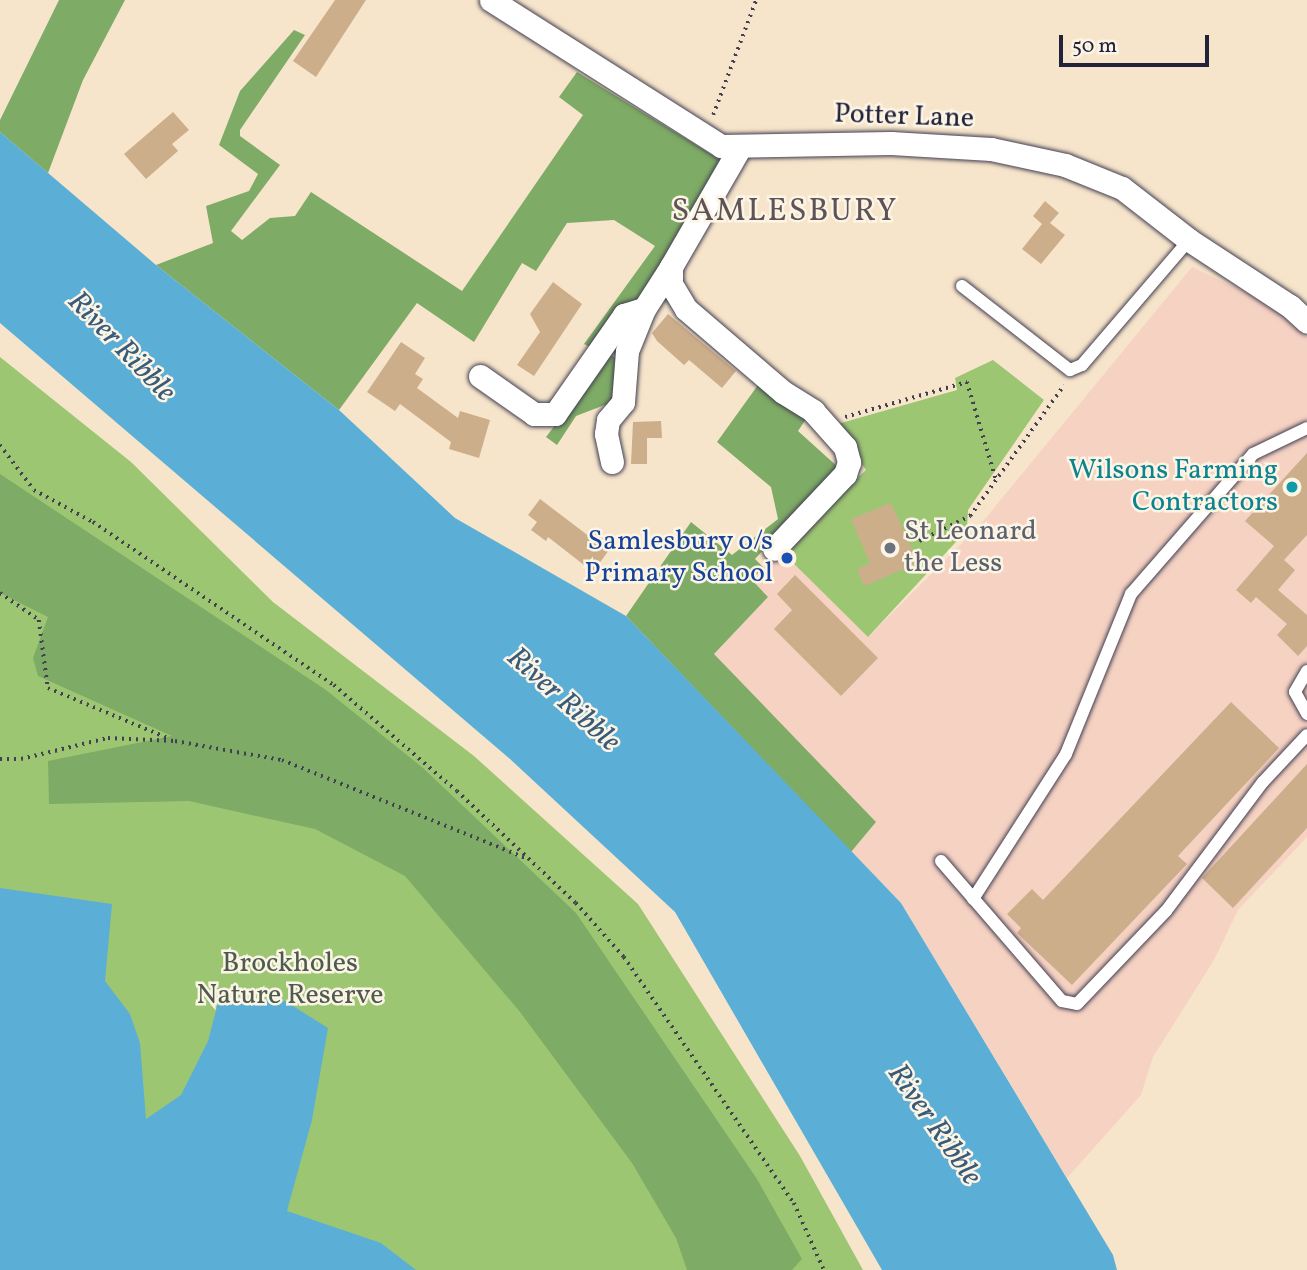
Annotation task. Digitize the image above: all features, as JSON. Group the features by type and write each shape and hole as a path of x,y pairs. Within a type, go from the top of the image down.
{"street":[{"name":"Potter Lane","path":"491,0 721,146 739,149 891,143 991,149 1065,165 1122,188 1189,240 1290,306 1307,322"},
{"path":"612,463 608,420 623,402 623,365 644,309 739,149"},
{"path":"671,267 671,284 686,309 823,423 845,447 849,462 845,474 774,549"},
{"path":"480,376 534,414 555,414 624,315 644,309"}],"lane":[{"path":"962,286 1070,370 1082,365 1189,240"},
{"path":"973,899 1066,754 1131,594 1253,454 1307,428"},
{"path":"1307,671 1295,692 1307,714"},
{"path":"941,861 1062,1001 1077,1004 1166,911 1263,782 1307,735"}],"path":[{"path":"705,136 756,0"},
{"path":"919,541 970,516 1070,370"},
{"path":"823,423 967,382 996,479"},
{"path":"0,445 34,490 93,522 334,685 530,860 624,957 794,1203 824,1270"},
{"path":"0,593 39,620 48,688 175,741"},
{"path":"0,759 21,759 107,738 175,741 282,760 530,860"}],"shaded area":[{"path":"1192,267 1264,301 1307,337 1307,837 1238,910 1214,960 1153,1057 1141,1095 1067,1178 901,903 851,852 876,822 714,654 768,597 752,579 780,550 868,637 980,525"}],"green space":[{"path":"59,0 125,0 83,80 48,173 0,132 0,120"},
{"path":"294,30 305,35 240,130 240,136 280,165 231,231 242,240 270,218 295,216 311,192 462,291 583,115 559,97 577,72 722,161 638,302 592,348 584,344 655,246 614,220 567,223 536,271 522,263 474,342 417,303 339,410 156,265 213,243 206,206 249,191 258,174 219,145 240,91"},
{"path":"609,354 616,358 615,401 576,416 557,445 546,437"},
{"name":"Brockholes Nature Reserve","path":"0,357 131,462 273,602 474,756 638,904 800,1156 863,1270 0,1270"},
{"path":"993,360 1044,400 968,510 967,530 868,637 780,550 866,470 834,425 957,390 955,378"},
{"path":"758,385 808,416 798,431 839,468 755,559 763,567 752,580 768,597 714,654 876,822 851,852 626,616 691,522 732,555 778,519 771,487 717,442"},
{"path":"0,474 326,690 423,768 576,913 757,1179 802,1259 792,1270 687,1270 676,1238 632,1163 520,1012 405,876 315,829 189,801 49,804 48,761 172,736 38,676 33,658 48,617 0,593"}],"water":[{"name":"River Ribble","path":"0,132 156,265 339,410 455,518 626,616 901,903 1113,1255 1117,1270 882,1270 675,912 510,759 0,323"},
{"path":"0,888 112,904 105,981 130,1014 140,1043 146,1119 181,1095 208,1041 220,995 285,1001 328,1028 312,1120 287,1211 381,1243 416,1270 0,1270"}],"building":[{"path":"335,0 366,0 316,77 293,61"},
{"path":"173,112 189,130 172,144 178,151 146,179 124,154"},
{"path":"1045,201 1059,213 1050,223 1065,235 1041,264 1022,249 1042,224 1033,216"},
{"path":"553,282 582,304 534,376 517,365 540,332 530,314"},
{"path":"668,314 736,371 722,388 689,360 684,365 657,341 652,333"},
{"path":"401,342 425,358 415,374 423,379 417,388 458,418 460,411 490,420 479,458 449,449 451,442 400,404 395,411 367,392"},
{"path":"661,421 662,438 647,438 647,464 631,464 633,422"},
{"path":"1307,453 1307,535 1284,560 1295,570 1278,590 1307,615 1307,646 1298,656 1277,635 1287,624 1256,597 1251,603 1236,590 1274,546 1245,521"},
{"path":"540,499 590,537 594,532 612,546 593,572 548,537 546,541 531,530 537,522 528,515"},
{"name":"St Leonard the Less","path":"891,503 918,563 864,586 857,569 870,563 851,519"},
{"path":"795,575 878,658 841,696 774,629 792,610 777,594"},
{"path":"1231,702 1279,748 1178,856 1187,864 1072,985 1017,933 1021,928 1007,914 1032,889 1043,900"},
{"path":"1307,764 1307,828 1233,908 1202,878"}],"place":[{"name":"Wilsons Farming Contractors","path":"1292,487"},
{"name":"St Leonard the Less","path":"890,548"},
{"name":"Samlesbury o/s Primary School","path":"787,558"}],"district":[{"name":"SAMLESBURY","path":"785,212"}]}
